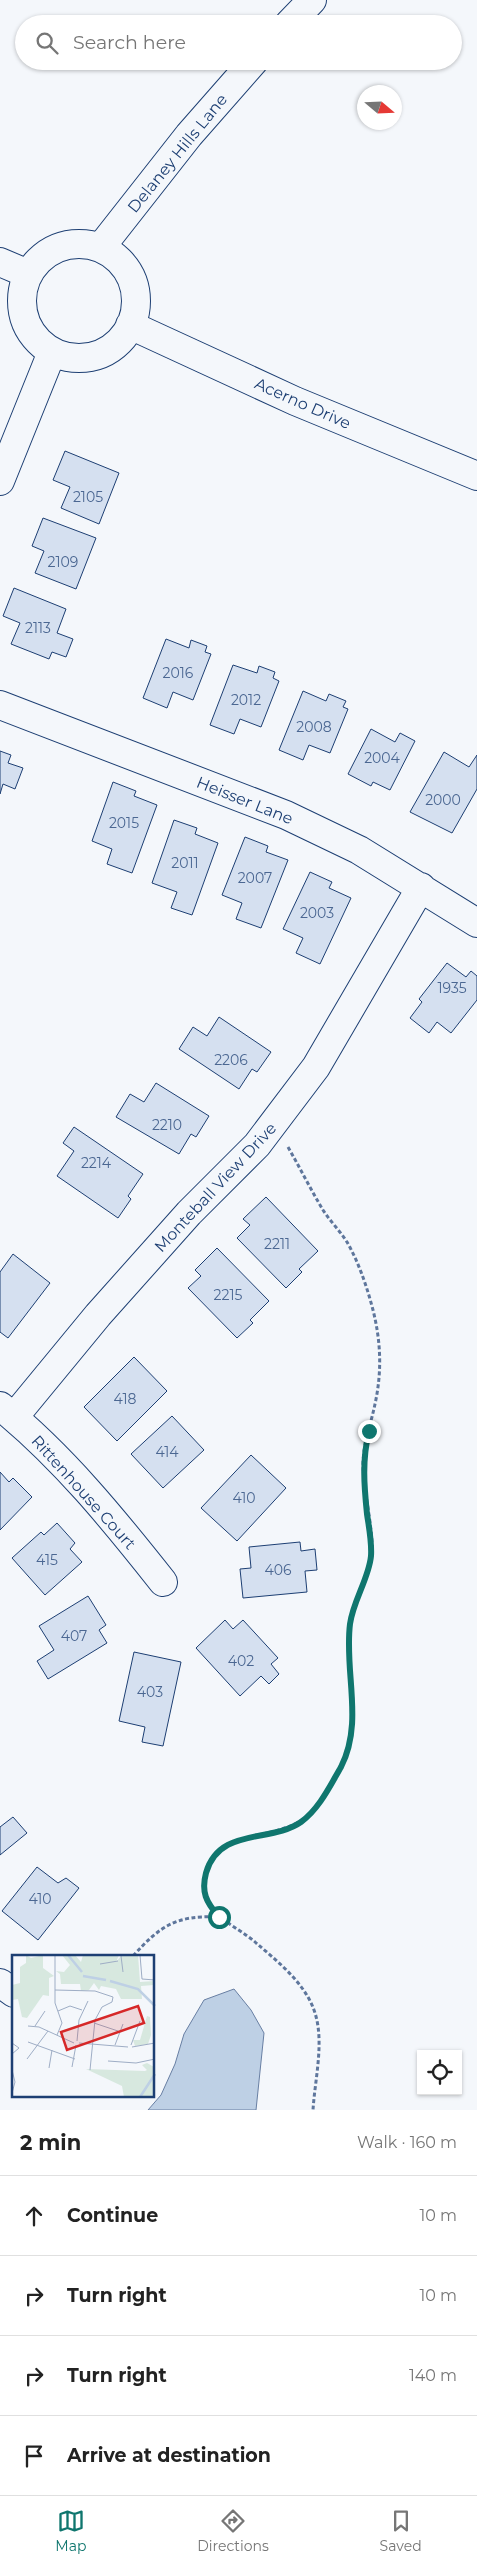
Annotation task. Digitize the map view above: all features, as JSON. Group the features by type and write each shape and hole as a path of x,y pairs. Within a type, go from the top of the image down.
{"street":[{"path":"298,15 312,0"},
{"name":"Delaney Hills Lane","path":"101,247 188,135 246,70"},
{"path":"83,243 101,247 118,258 130,274 136,293 135,314 130,325 116,345 102,354 85,358 68,358 52,352 38,342 28,329 23,314 21,300 28,274 34,265 48,252 64,245 83,243"},
{"path":"0,262 28,274"},
{"name":"Acerno Drive","path":"130,325 295,401 477,476"},
{"path":"0,481 52,352"},
{"name":"Heisser Lane","path":"0,705 286,816 359,850 477,923"},
{"name":"Monteball View Drive","path":"7,1411 98,1315 189,1213 257,1146 316,1067 421,887"},
{"name":"Rittenhouse Court","path":"7,1411 91,1495 163,1582"},
{"path":"0,1983 12,1992"}],"path":[{"path":"288,1146 324,1212 347,1241 363,1276 380,1348 380,1374 363,1462 371,1558 355,1602 350,1625 352,1734 341,1766 316,1808 302,1822 289,1829 242,1838 217,1853 208,1867 204,1881 204,1895 219,1917 253,1940 289,1974 304,1991 314,2009 318,2028 318,2043 313,2110"},
{"path":"134,1955 159,1929 177,1921 202,1916 219,1917"}],"water":[{"path":"234,1989 251,2010 264,2033 256,2110 148,2110 161,2095 175,2064 184,2034 204,2000"}],"building":[{"path":"65,451 119,473 99,524 61,508 70,487 53,480"},
{"path":"43,518 96,538 76,589 35,573 44,551 32,546"},
{"path":"14,588 66,609 57,633 73,639 66,657 52,652 49,659 11,644 20,623 3,616"},
{"path":"166,639 189,648 191,640 207,646 205,652 211,654 193,700 173,692 167,708 143,698"},
{"path":"233,665 257,673 259,666 275,672 273,678 279,681 261,727 240,719 234,734 210,725"},
{"path":"303,691 326,701 329,694 346,701 343,707 348,709 330,753 309,745 303,760 279,750"},
{"path":"371,729 395,742 400,733 415,741 390,790 373,782 371,786 348,774"},
{"path":"0,751 11,755 8,763 23,768 15,789 3,784 0,794"},
{"path":"444,752 469,767 477,755 477,789 452,833 410,812"},
{"path":"113,782 136,791 134,796 157,805 132,873 107,864 112,849 92,841"},
{"path":"174,820 197,828 195,834 218,843 192,915 171,908 177,892 152,883"},
{"path":"245,837 268,846 266,852 288,860 261,928 236,919 242,903 222,895"},
{"path":"310,872 332,882 329,888 351,898 320,964 296,953 303,938 283,929"},
{"path":"447,963 466,977 471,971 477,976 477,1000 451,1033 437,1022 429,1033 410,1018 422,1002 419,999"},
{"path":"219,1017 271,1052 257,1072 252,1069 239,1089 179,1049 193,1027 207,1036"},
{"path":"156,1083 209,1116 196,1137 191,1134 179,1154 116,1117 130,1094 144,1102"},
{"path":"74,1127 143,1174 128,1196 131,1199 118,1218 57,1176 74,1151 63,1143"},
{"path":"266,1197 318,1251 299,1269 302,1272 286,1288 237,1238 250,1225 243,1219"},
{"path":"217,1248 269,1301 250,1320 253,1323 237,1338 188,1288 201,1276 195,1270"},
{"path":"13,1254 50,1283 8,1338 0,1332 0,1272"},
{"path":"134,1357 167,1391 117,1441 84,1407"},
{"path":"172,1416 204,1450 163,1488 131,1454"},
{"path":"251,1455 286,1488 237,1541 201,1508"},
{"path":"0,1472 9,1482 13,1478 32,1497 0,1530"},
{"path":"57,1523 75,1543 70,1549 82,1562 45,1595 12,1558 41,1532 44,1535"},
{"path":"300,1542 301,1551 315,1549 317,1570 305,1571 307,1592 243,1598 240,1569 251,1568 249,1547"},
{"path":"88,1596 106,1625 99,1630 107,1643 48,1679 37,1661 54,1650 39,1626"},
{"path":"225,1620 233,1629 243,1620 278,1658 271,1664 279,1674 269,1684 261,1676 240,1696 196,1648"},
{"path":"134,1652 181,1662 163,1746 142,1742 145,1727 119,1721"},
{"path":"13,1817 27,1833 0,1855 0,1827"},
{"path":"37,1867 58,1883 66,1878 79,1888 38,1940 2,1911"}],"route":[{"path":"219,1917 209,1905 204,1895 204,1881 208,1867 217,1853 229,1844 242,1838 289,1829 302,1822 316,1808 341,1766 348,1749 352,1734 350,1625 357,1594 371,1558 363,1462 369,1431"}]}
